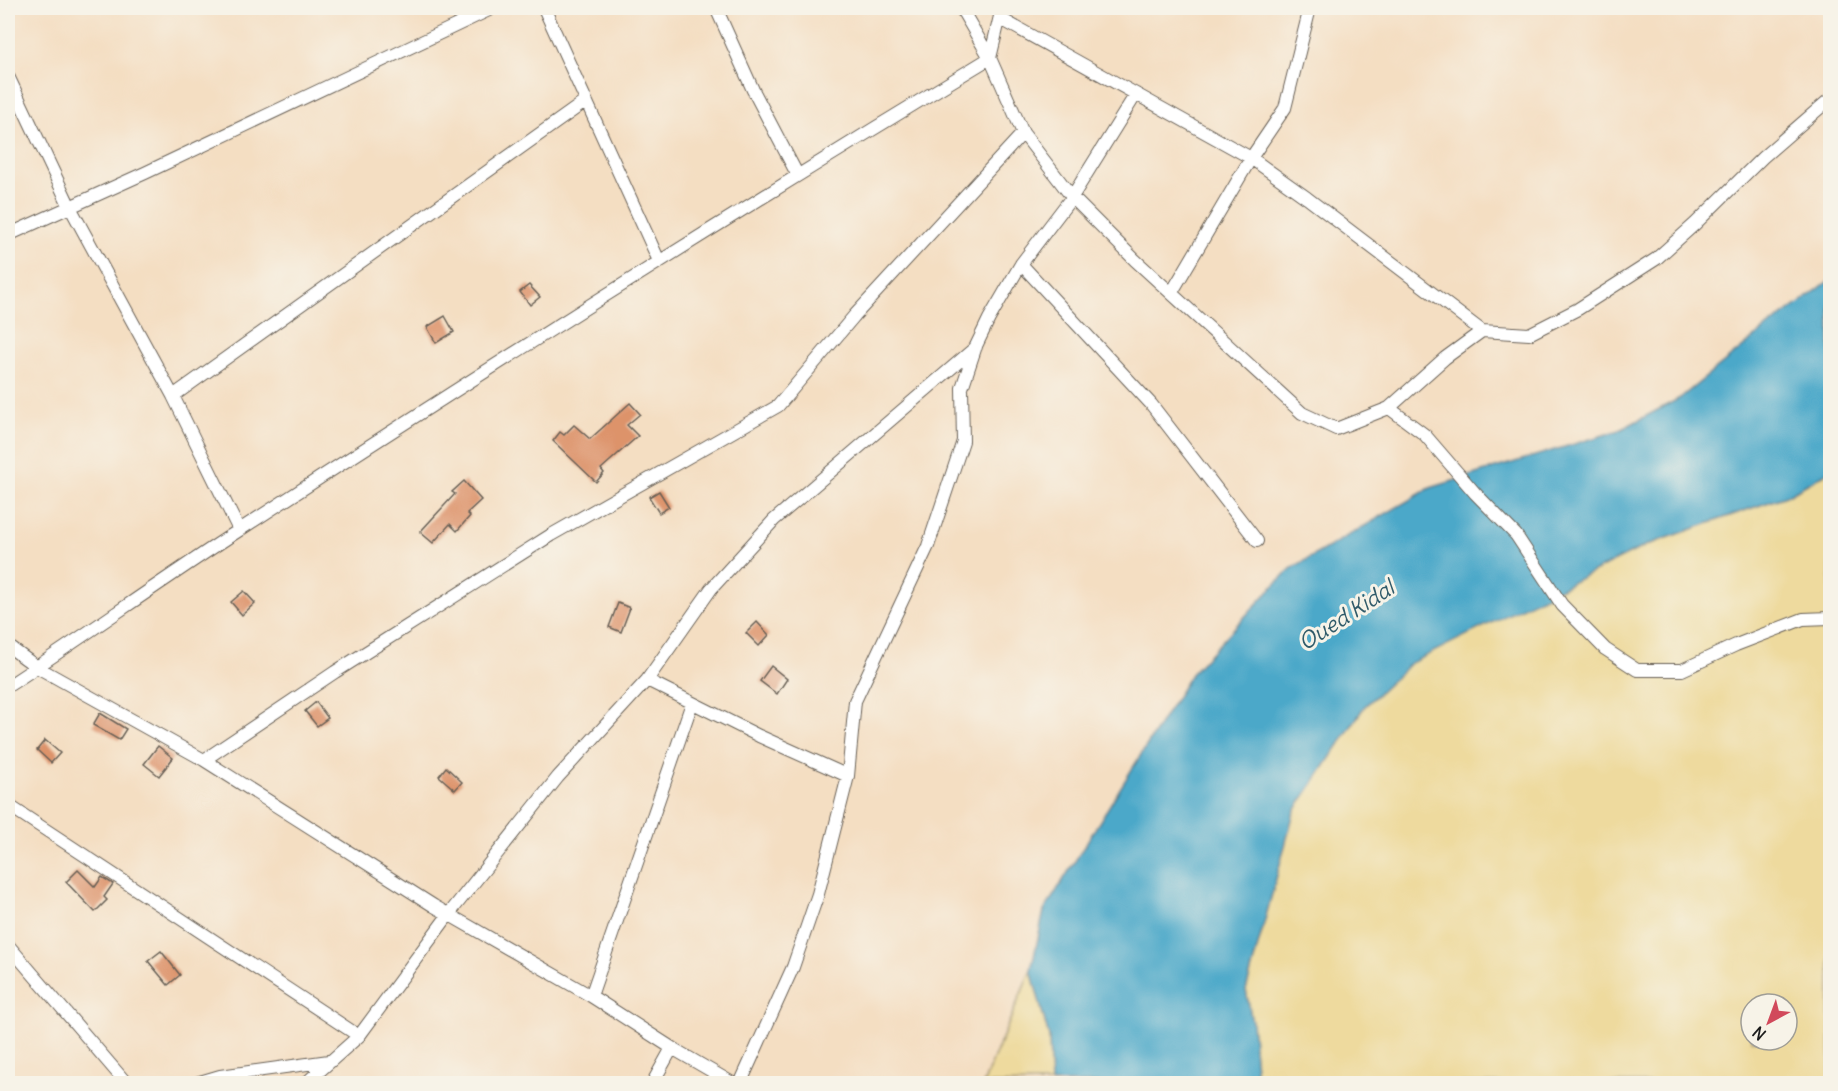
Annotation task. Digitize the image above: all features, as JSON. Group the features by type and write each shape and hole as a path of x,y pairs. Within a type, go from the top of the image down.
{"street":[{"path":"8,234 493,8"},
{"path":"544,8 659,261"},
{"path":"716,8 753,90 797,174"},
{"path":"961,8 990,58 1023,133 1072,197 1135,260 1302,413 1336,429 1389,408 1445,358 1482,331"},
{"path":"1172,292 1251,158 1286,108 1310,8"},
{"path":"8,686 239,530 659,261 797,174 990,58 1001,14 1136,94 1251,158 1482,331 1529,334 1578,309 1656,259 1763,157 1830,99"},
{"path":"8,76 70,207 173,396 239,530"},
{"path":"740,1083 793,967 818,894 848,776 855,701 931,535 963,441 963,388 976,346 1021,264 1072,197 1136,94"},
{"path":"173,396 586,101"},
{"path":"204,760 335,672 551,535 778,406 855,315 1023,133"},
{"path":"1021,264 1151,404 1257,541"},
{"path":"305,1083 359,1036 448,914 558,777 647,680 711,589 774,520 976,346"},
{"path":"1389,408 1425,435 1475,494 1516,535 1562,605 1605,649 1636,670 1682,670 1736,645 1803,619 1830,618"},
{"path":"8,646 37,667 204,760 448,914 591,996 672,1048 734,1083"},
{"path":"647,680 759,736 848,776"},
{"path":"591,996 692,703"},
{"path":"8,805 359,1036"},
{"path":"8,945 127,1083"},
{"path":"652,1083 672,1048"},
{"path":"193,1083 220,1076 329,1060"}],"sand":[{"path":"1830,471 1830,1083 1257,1083 1252,1022 1246,990 1294,812 1364,707 1410,663 1647,545 1786,496"},
{"path":"1031,970 1049,1037 1051,1083 983,1084"}],"water":[{"name":"Oued Kidal","path":"1830,280 1830,471 1786,496 1647,545 1411,663 1364,707 1294,812 1246,990 1252,1022 1257,1083 1051,1083 1049,1037 1031,970 1044,911 1191,674 1283,576 1292,568 1430,488 1620,430 1680,398"}],"building":[{"path":"529,285 540,297 530,305 520,292"},
{"path":"445,316 454,332 436,343 427,327"},
{"path":"630,403 640,414 627,425 638,436 601,469 604,473 596,482 553,441 560,432 564,435 574,425 590,439"},
{"path":"464,481 481,500 467,513 470,516 457,531 450,524 433,543 420,532 455,494 452,492"},
{"path":"659,491 669,507 659,513 649,497"},
{"path":"244,591 255,603 242,615 231,602"},
{"path":"618,603 630,608 621,632 609,627"},
{"path":"757,622 769,635 759,646 746,633"},
{"path":"771,666 787,679 777,694 760,681"},
{"path":"316,702 328,718 317,726 305,711"},
{"path":"100,713 126,729 119,740 93,725"},
{"path":"45,740 60,753 51,763 37,750"},
{"path":"158,746 173,758 159,776 144,764"},
{"path":"446,767 462,782 455,790 439,776"},
{"path":"78,870 95,887 102,877 113,884 104,897 107,900 95,912 66,882"},
{"path":"161,951 180,975 168,985 148,961"}]}
